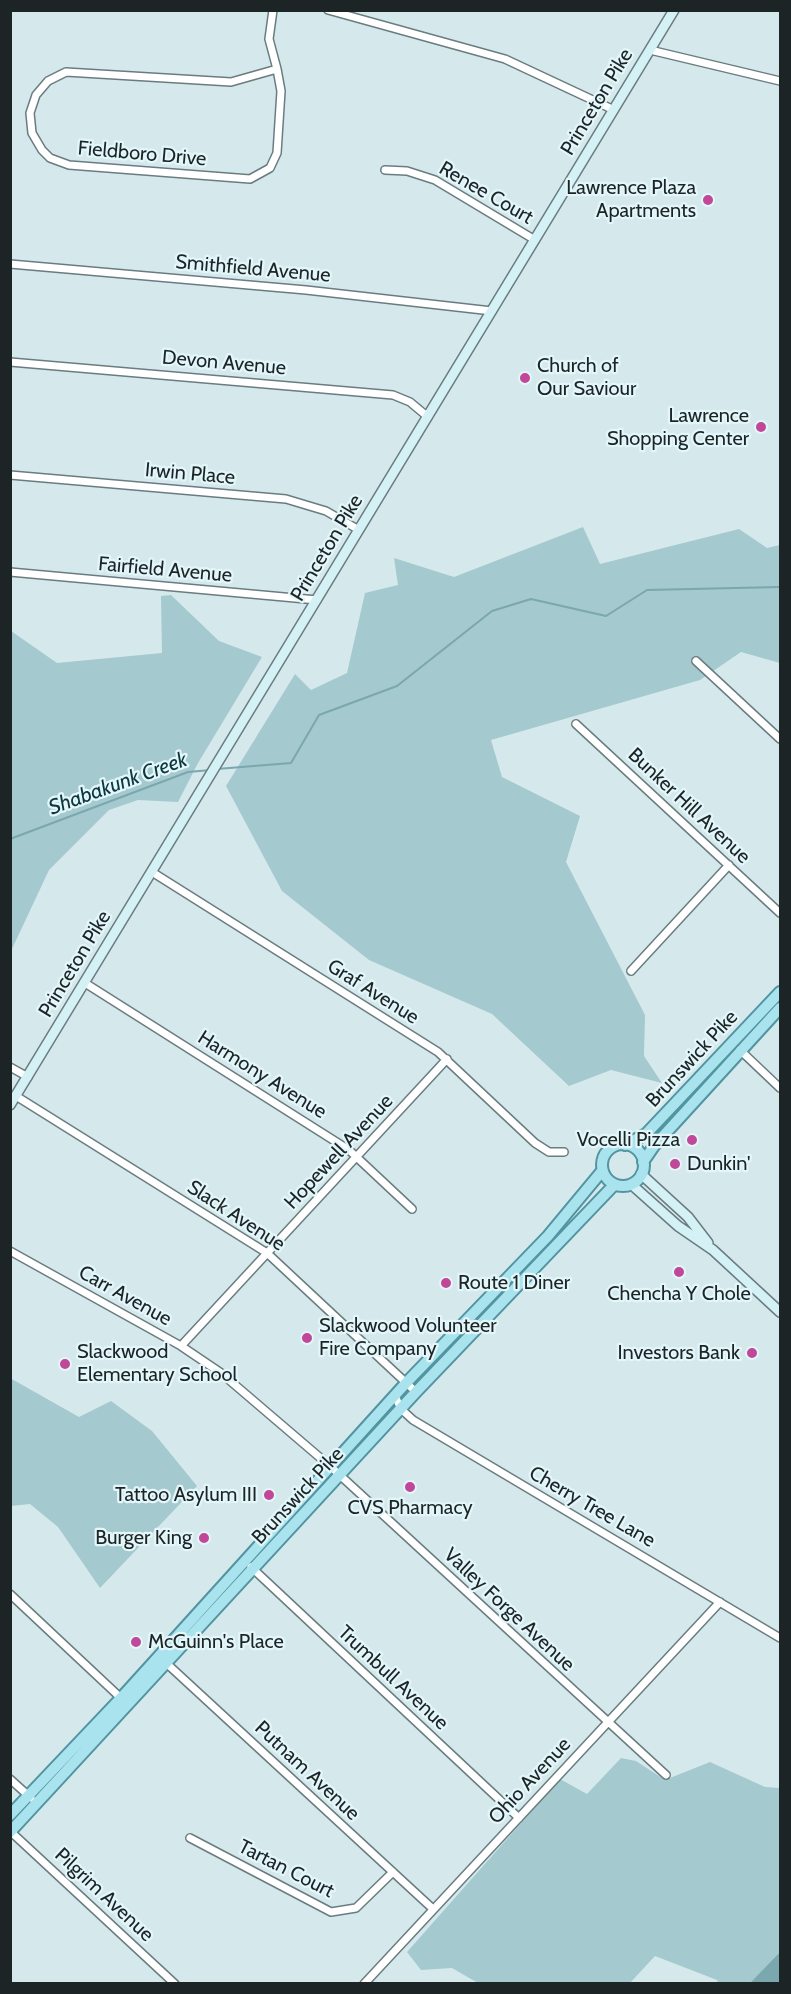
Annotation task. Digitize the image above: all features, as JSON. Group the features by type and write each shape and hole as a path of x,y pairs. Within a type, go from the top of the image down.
{"main road":[{"name":"Princeton Pike","path":"10,1105 674,10"},
{"name":"Brunswick Pike","path":"625,1145 646,1134 780,992"},
{"name":"Brunswick Pike","path":"643,1162 654,1146 780,1008"},
{"path":"625,1145 639,1152 643,1162 641,1174 631,1184 614,1185 602,1171 602,1161 607,1152 615,1146 625,1145"},
{"name":"Brunswick Pike","path":"10,1815 125,1702 167,1665 340,1477 401,1410 602,1171"},
{"path":"641,1174 688,1217 713,1250"},
{"path":"631,1184 678,1226 713,1250 780,1312"},
{"name":"Brunswick Pike","path":"11,1832 125,1702 159,1656 406,1383 614,1185"}],"street":[{"name":"Fieldboro Drive","path":"273,10 269,39 277,69 281,91 277,153 264,173 250,179 69,165 50,158 42,150 32,133 30,113 36,94 48,81 66,72 231,82 277,69"},
{"path":"328,10 505,59 614,110"},
{"path":"650,50 780,81"},
{"name":"Renee Court","path":"385,170 407,171 435,180 535,240"},
{"name":"Smithfield Avenue","path":"10,264 298,289 492,311"},
{"name":"Devon Avenue","path":"10,362 393,395 410,402 428,417"},
{"name":"Irwin Place","path":"10,475 286,499 326,511 359,530"},
{"name":"Fairfield Avenue","path":"10,572 317,600"},
{"path":"696,661 780,739"},
{"name":"Bunker Hill Avenue","path":"576,724 780,913"},
{"path":"631,971 729,865"},
{"name":"Graf Avenue","path":"152,872 447,1059 535,1143 549,1152 564,1152"},
{"name":"Harmony Avenue","path":"85,983 357,1156 412,1209"},
{"path":"740,1050 780,1088"},
{"name":"Hopewell Avenue","path":"181,1346 447,1059"},
{"path":"10,1067 28,1077"},
{"name":"Slack Avenue","path":"16,1096 267,1253 416,1392"},
{"name":"Carr Avenue","path":"10,1251 181,1346 221,1373 331,1467"},
{"path":"395,1396 401,1410"},
{"name":"Cherry Tree Lane","path":"401,1410 447,1442 780,1638"},
{"name":"Valley Forge Avenue","path":"331,1467 606,1723 666,1775"},
{"name":"Trumbull Avenue","path":"246,1561 519,1818"},
{"path":"10,1594 125,1702"},
{"name":"Ohio Avenue","path":"364,1983 720,1602"},
{"name":"Putnam Avenue","path":"159,1656 433,1909"},
{"path":"10,1779 37,1804"},
{"name":"Pilgrim Avenue","path":"11,1832 175,1983"},
{"name":"Tartan Court","path":"190,1838 331,1912 357,1908 393,1872"}],"shaded area":[{"path":"583,527 600,564 739,529 767,548 780,545 780,663 741,652 700,680 491,740 502,777 580,816 566,862 645,1015 644,1056 662,1083 611,1070 569,1086 492,1014 369,960 282,891 226,786 295,674 311,690 347,673 365,593 398,585 394,558 454,577"},
{"path":"171,595 219,641 262,657 198,763 178,802 138,800 109,810 49,870 11,951 11,631 57,663 162,653 161,596"},
{"path":"10,1378 79,1417 111,1401 152,1431 197,1486 100,1588 58,1527 30,1504 11,1506"},
{"path":"621,1758 636,1761 665,1780 710,1762 765,1787 780,1788 780,1952 750,1983 718,1983 717,1980 655,1956 630,1983 478,1983 452,1968 421,1970 407,1952 560,1779 587,1794"},
{"path":"780,1952 780,1983 750,1983"}],"waterway":[{"name":"Shabakunk Creek","path":"217,769 291,763 319,715 397,686 492,611 531,599 606,616 647,590 780,587"},
{"name":"Shabakunk Creek","path":"10,839 188,772 211,770"}],"place":[{"name":"Lawrence Plaza Apartments","path":"708,200"},
{"name":"Church of Our Saviour","path":"525,378"},
{"name":"Lawrence Shopping Center","path":"761,427"},
{"name":"Vocelli Pizza","path":"692,1140"},
{"name":"Dunkin'","path":"675,1164"},
{"name":"Chencha Y Chole","path":"679,1272"},
{"name":"Route 1 Diner","path":"446,1283"},
{"name":"Slackwood Volunteer Fire Company","path":"307,1338"},
{"name":"Investors Bank","path":"752,1353"},
{"name":"Slackwood Elementary School","path":"65,1364"},
{"name":"CVS Pharmacy","path":"410,1487"},
{"name":"Tattoo Asylum III","path":"269,1495"},
{"name":"Burger King","path":"204,1538"},
{"name":"McGuinn's Place","path":"136,1642"}]}
